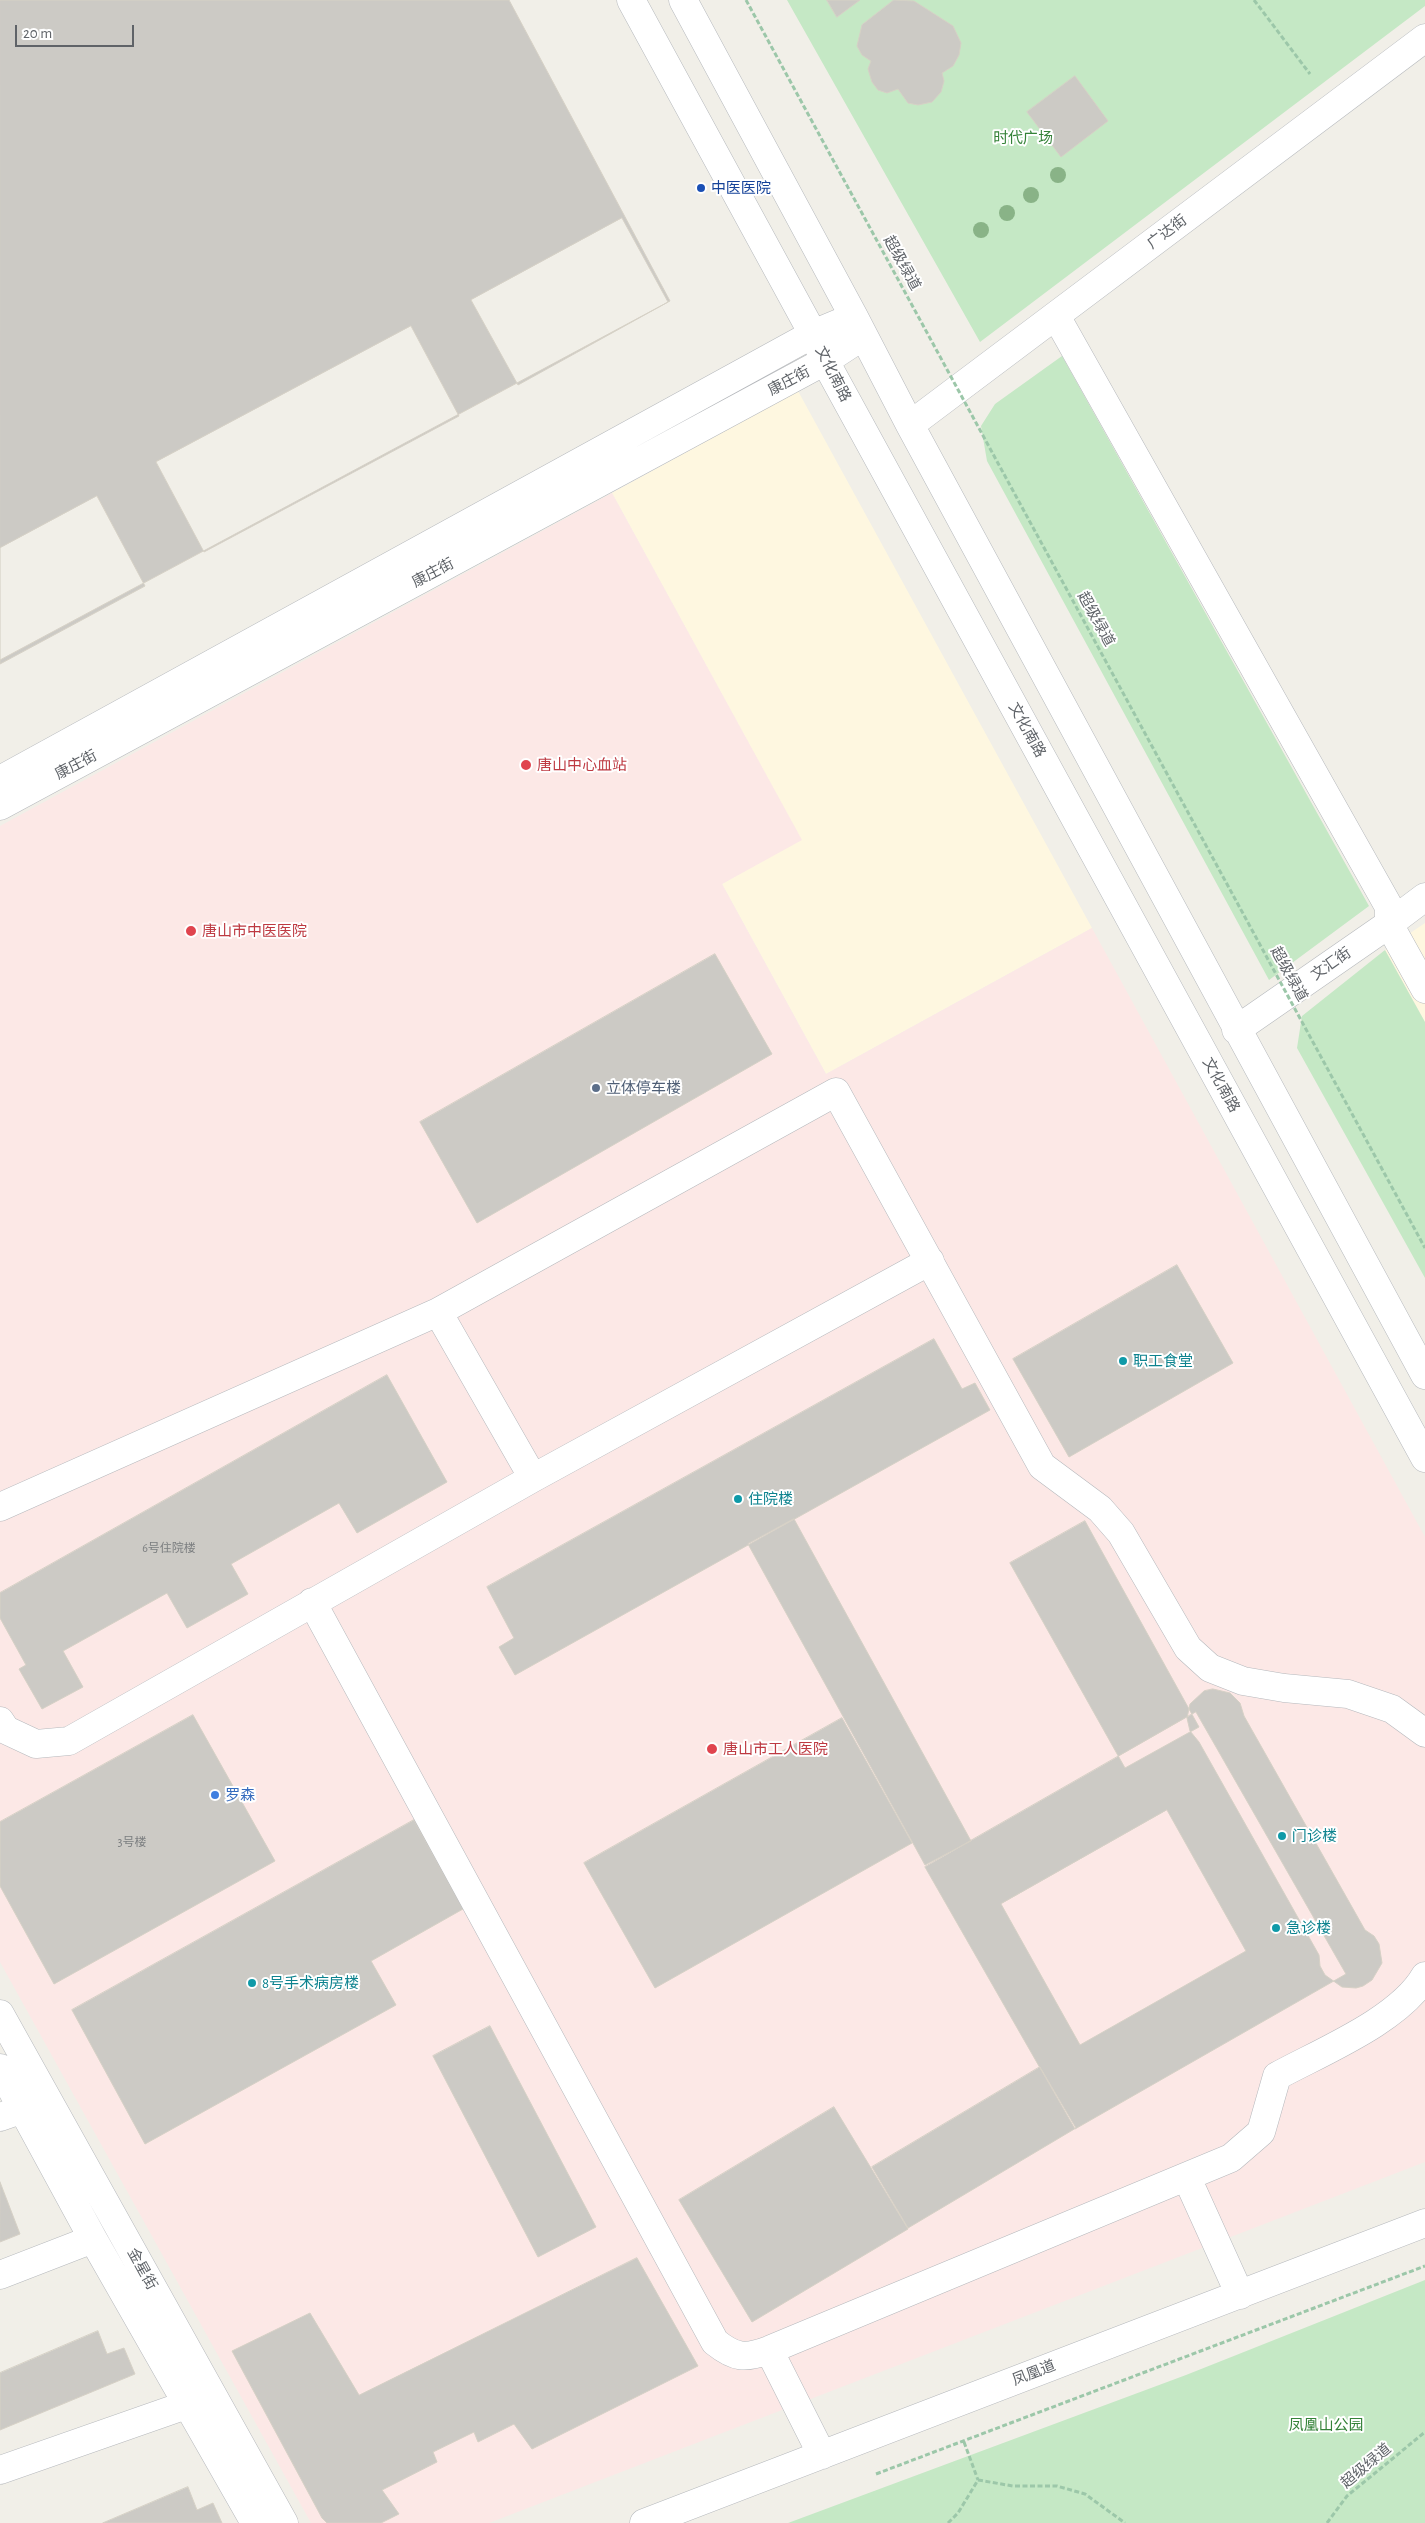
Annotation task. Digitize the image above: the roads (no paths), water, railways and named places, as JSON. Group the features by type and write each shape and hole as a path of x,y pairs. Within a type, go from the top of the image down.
{"street":[{"name":"文化南路","path":"631,0 813,334 825,361 1425,1458"},
{"path":"684,0 910,425 1236,1030 1425,1375"},
{"name":"广达街","path":"910,425 1425,38"},
{"path":"1056,316 1389,907 1389,924 1425,989"},
{"name":"康庄街","path":"0,780 813,334 859,327"},
{"name":"康庄街","path":"0,806 825,361 859,327"},
{"name":"文汇街","path":"1236,1030 1425,897"},
{"path":"0,1508 438,1312 836,1092 1042,1466 1100,1509 1121,1533 1188,1648 1210,1668 1243,1681 1284,1688 1348,1694 1392,1709 1425,1734"},
{"path":"0,1720 6,1730 36,1744 69,1741 533,1478 930,1261"},
{"path":"438,1312 533,1478"},
{"path":"312,1602 715,2342 730,2354 751,2356 769,2350 1231,2158 1261,2132 1276,2076 1386,2017 1420,1986 1425,1976"},
{"name":"金星街","path":"0,2014 284,2523"},
{"name":"金星街","path":"0,2068 11,2113 93,2239 255,2523"},
{"path":"1186,2178 1240,2295"},
{"name":"凤凰道","path":"644,2523 1425,2223"},
{"path":"0,2275 93,2239"},
{"path":"769,2350 822,2455"},
{"path":"0,2470 186,2405"}],"place":[{"name":"中医医院","path":"701,188"},
{"name":"唐山中心血站","path":"526,765"},
{"name":"唐山市中医医院","path":"191,931"},
{"name":"立体停车楼","path":"596,1088"},
{"name":"职工食堂","path":"1123,1361"},
{"name":"住院楼","path":"738,1499"},
{"name":"唐山市工人医院","path":"712,1749"},
{"name":"罗森","path":"215,1795"},
{"name":"门诊楼","path":"1282,1836"},
{"name":"急诊楼","path":"1276,1928"},
{"name":"8号手术病房楼","path":"252,1983"}],"park label":[{"name":"时代广场","path":"1023,138"},
{"name":"凤凰山公园","path":"1326,2425"}]}
